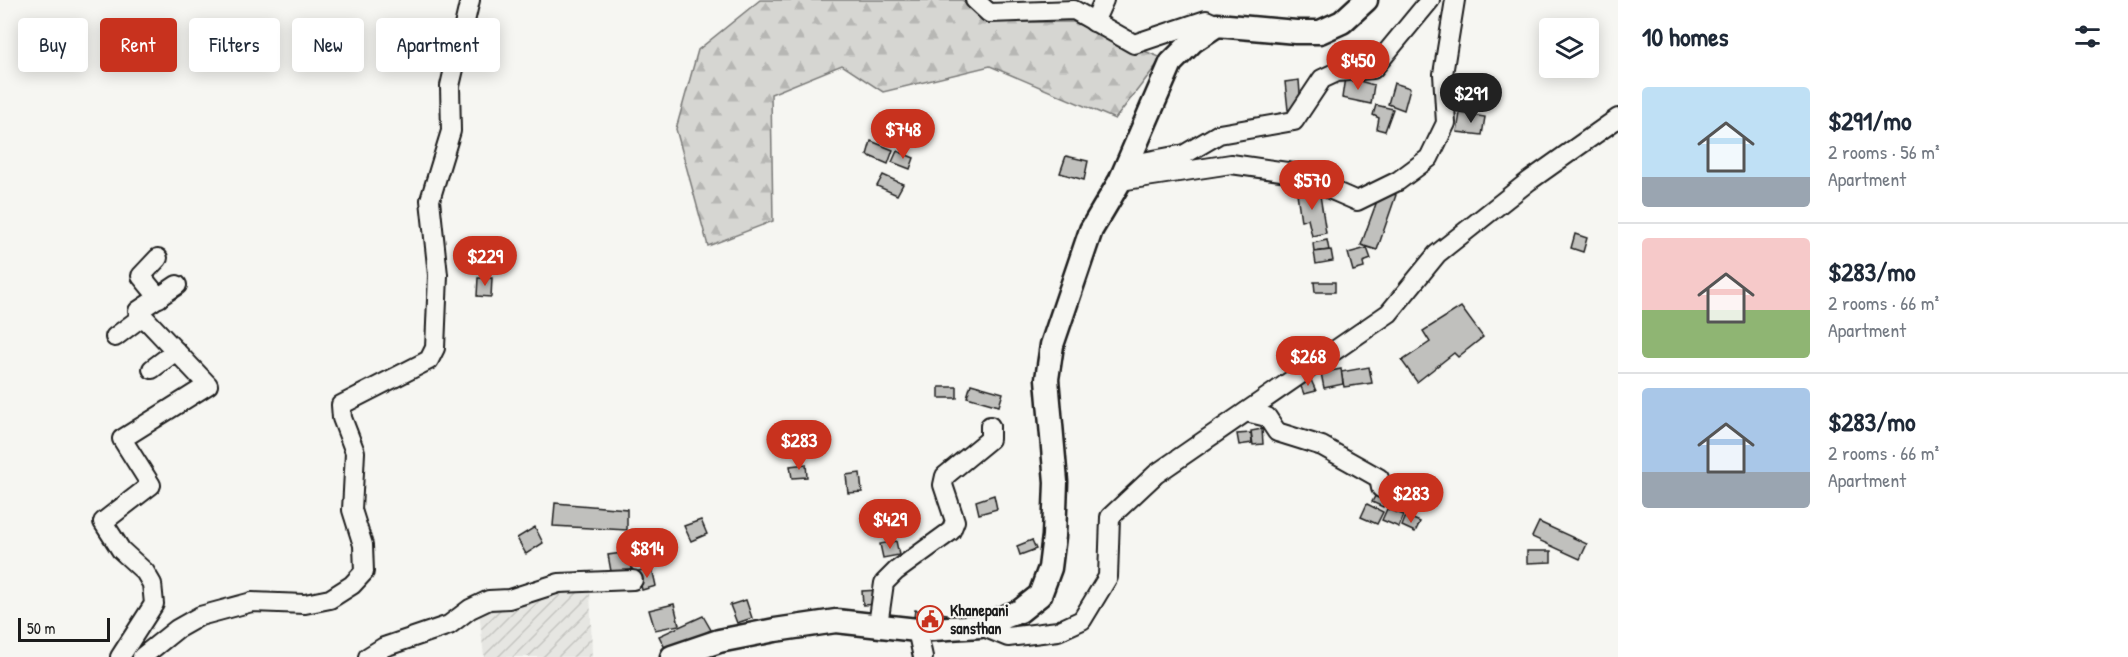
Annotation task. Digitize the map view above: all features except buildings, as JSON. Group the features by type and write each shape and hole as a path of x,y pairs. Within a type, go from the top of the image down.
{"main road":[{"path":"672,657 719,641 796,626 836,621 917,630 981,626 1020,611 1040,596 1050,568 1056,482 1047,379 1048,362 1091,230 1123,173 1171,63 1193,41 1217,25 1320,32 1342,22 1366,0"}],"street":[{"path":"142,657 177,629 200,616 252,602 305,604 330,599 352,585 364,572 363,545 352,510 355,452 342,418 341,405 429,360 435,348 438,275 430,200 451,131 450,86 470,0"},
{"path":"975,0 988,13 1074,10 1134,44 1206,20 1217,25"},
{"path":"1094,22 1104,0"},
{"path":"1123,173 1185,154 1219,135 1294,121 1322,79 1336,72 1373,69 1430,0"},
{"path":"1123,173 1231,164 1323,177 1327,188 1357,201 1398,181 1429,158 1446,123 1443,74 1455,0"},
{"path":"981,626 1008,637 1058,631 1082,620 1108,577 1110,517 1156,474 1389,313 1437,254 1529,181 1618,118"},
{"path":"158,258 141,276 159,298"},
{"path":"120,657 154,604 152,584 145,572 121,550 103,522 151,485 122,439 208,385 138,311 177,285"},
{"path":"115,337 143,316"},
{"path":"152,369 176,351"},
{"path":"1246,412 1267,417 1277,432 1322,446 1379,478 1381,488"},
{"path":"878,625 884,583 896,571 951,531 955,521 943,485 945,476 990,439 990,426"},
{"path":"368,657 384,647 449,626 470,609 489,600 510,598 559,583 633,580"},
{"path":"917,630 923,657"}],"shaded area":[{"path":"590,583 592,657 484,657 479,611"}],"green space":[{"path":"760,0 962,0 1000,22 1073,22 1162,58 1115,119 990,66 883,92 842,65 771,94 773,221 708,246 676,129 698,50"}],"place":[{"name":"Khanepani sansthan","path":"930,619"}]}
